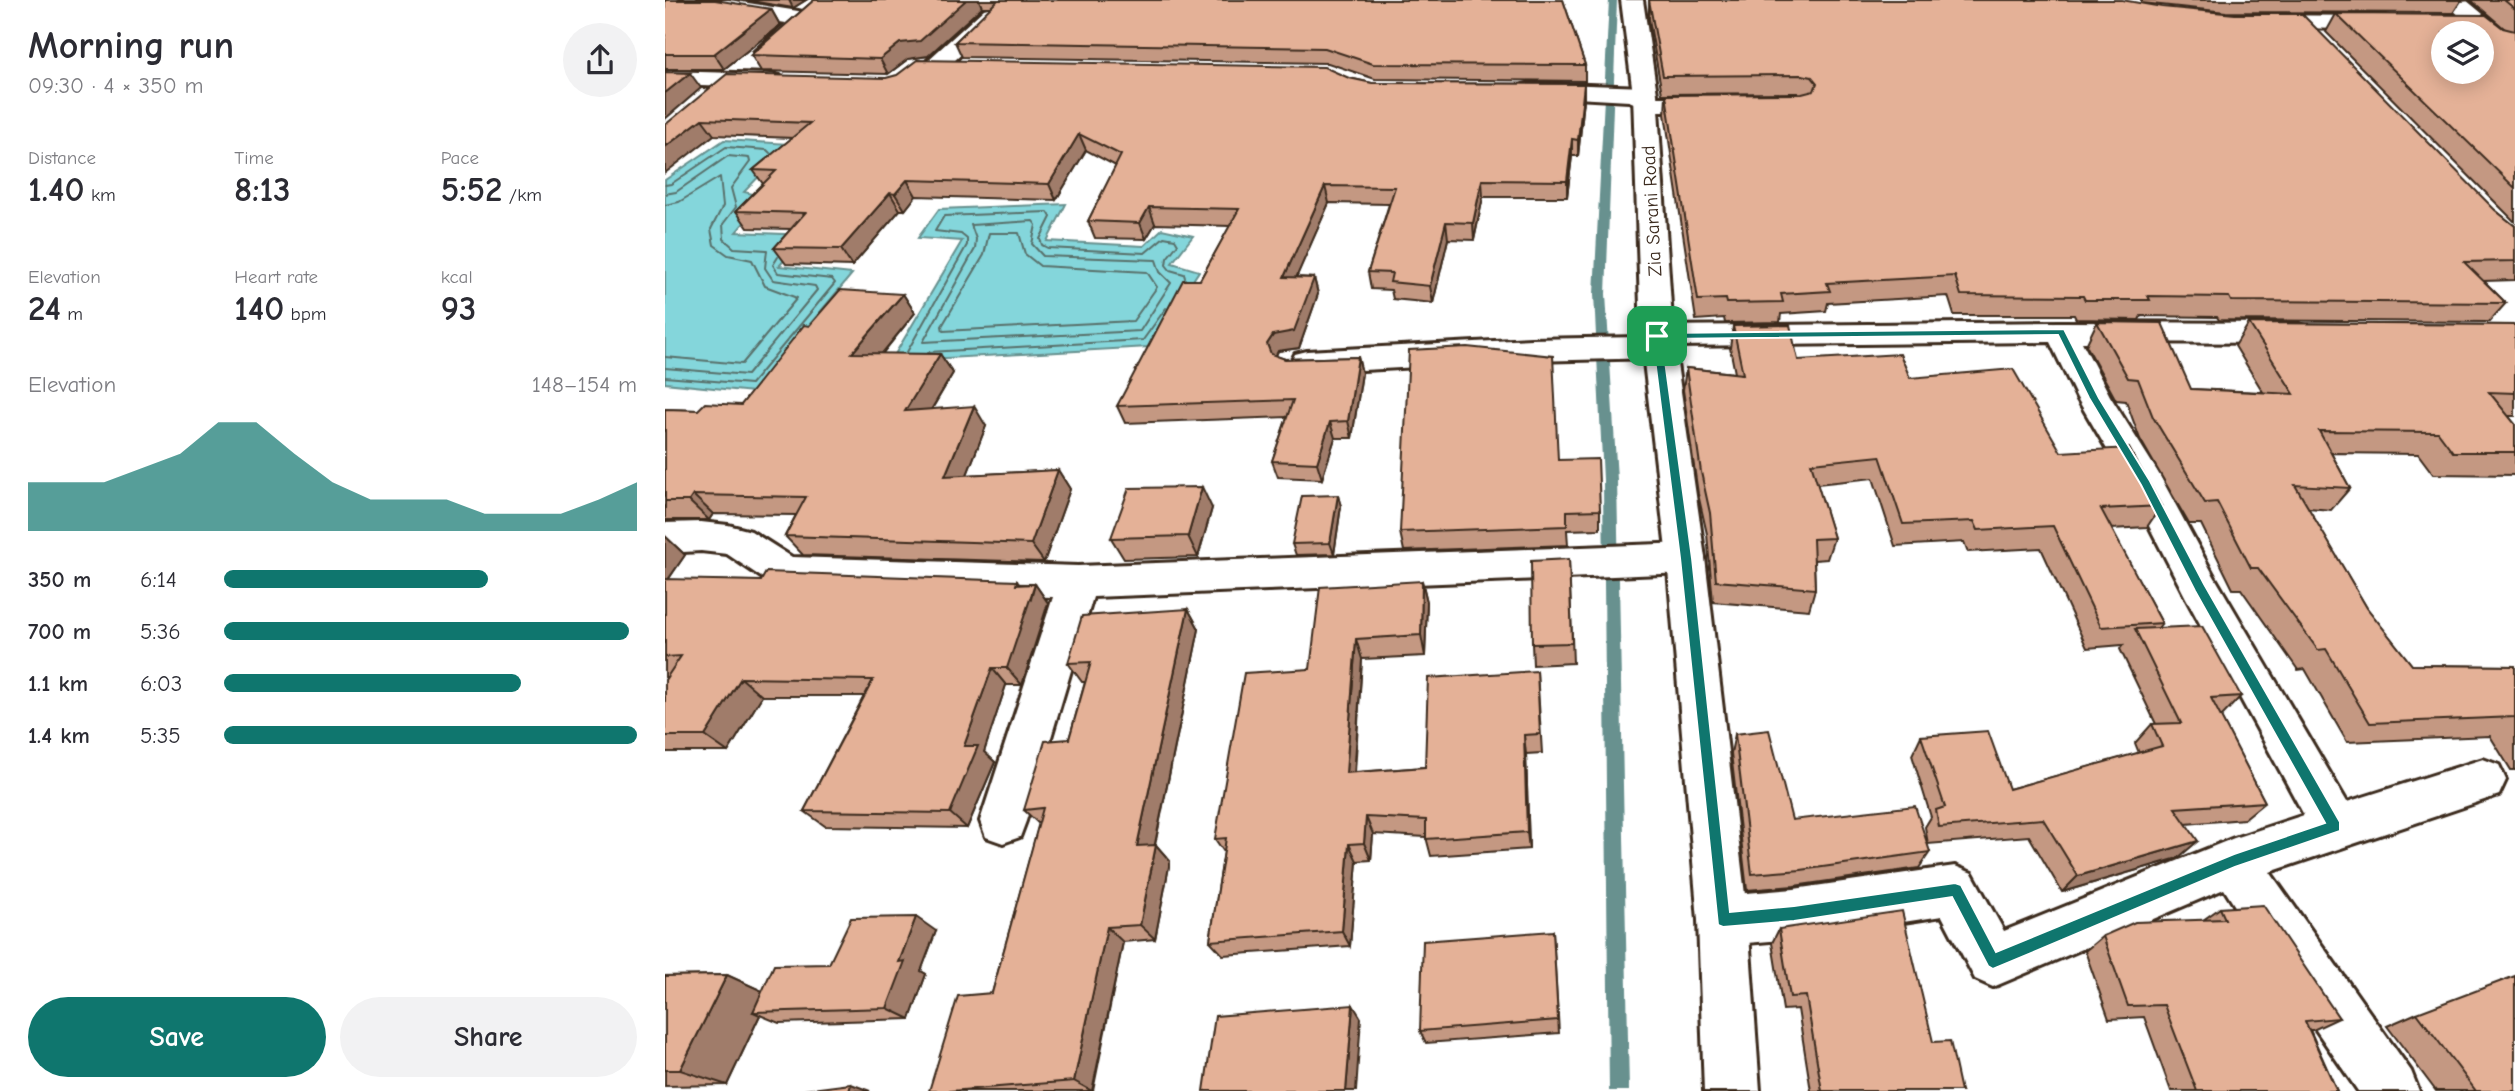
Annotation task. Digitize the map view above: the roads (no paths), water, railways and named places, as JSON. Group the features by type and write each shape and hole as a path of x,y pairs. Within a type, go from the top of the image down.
{"street":[{"path":"689,0 806,12 790,33 729,80 705,103"},
{"name":"Zia Sarani Road","path":"1632,0 1645,97 1658,341 1686,558 1723,920 1732,1091"},
{"path":"2453,11 2480,23 2499,39 2515,42"},
{"path":"966,67 923,68 992,14"},
{"path":"2239,22 2411,23"},
{"path":"2300,22 2328,51"},
{"path":"665,78 789,82"},
{"path":"1506,90 1645,97 1653,104 1737,104"},
{"path":"2061,332 2094,398 2146,484 2200,587 2335,827"},
{"path":"1290,362 1658,341 2061,332 2322,334"},
{"path":"665,538 708,537 739,542 773,568 789,573 1078,582 1686,558"},
{"path":"1003,821 1078,582"},
{"path":"1723,920 1794,914 1955,890 1993,961 2234,861 2483,780"},
{"path":"2234,861 2299,961 2391,1091"}],"water":[{"path":"724,140 790,144 744,192 766,197 736,232 807,235 779,266 852,274 753,392 665,383 665,180"},
{"path":"1066,204 1047,241 1144,246 1162,229 1193,236 1172,263 1199,271 1149,347 891,361 962,241 918,238 939,209"}],"waterway":[{"path":"1613,0 1600,294 1610,480 1619,1091"}]}
